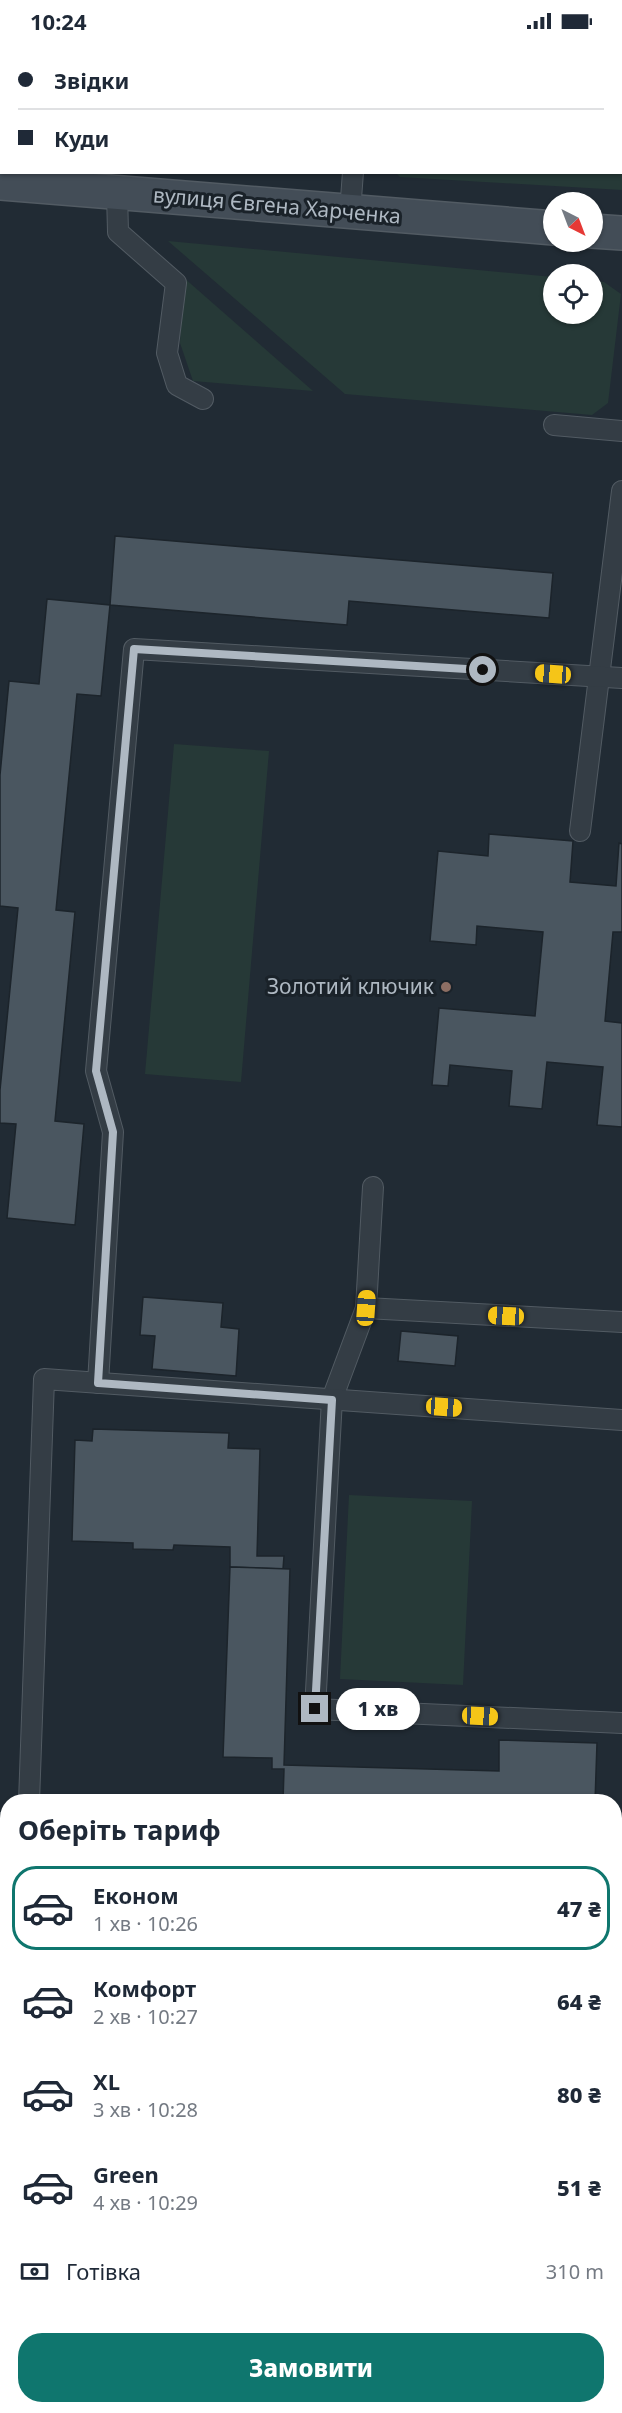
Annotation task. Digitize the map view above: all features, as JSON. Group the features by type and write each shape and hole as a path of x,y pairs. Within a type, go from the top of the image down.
{"main road":[{"name":"вулиця Євгена Харченка","path":"0,183 73,181 117,193 543,227"},
{"path":"603,232 622,233"}],"lane":[{"path":"350,212 353,174"},
{"path":"117,193 118,232 176,283 167,353 177,385 203,399"},
{"path":"554,425 622,430"},
{"path":"580,831 622,491"},
{"path":"98,1383 113,1132 96,1071 134,649 622,678"},
{"path":"373,1187 366,1308 332,1400 315,1709 622,1723"},
{"path":"366,1308 622,1322"},
{"path":"29,1794 44,1379 622,1420"}],"green space":[{"path":"397,174 622,174 622,190 400,177"},
{"path":"168,241 543,276 543,324 603,324 603,282 621,294 608,403 592,415 345,394"},
{"path":"183,277 313,391 193,381 180,343"},
{"path":"174,744 269,751 241,1082 145,1074"},
{"path":"349,1495 472,1501 463,1685 340,1679"}],"building":[{"path":"115,536 553,573 549,618 349,601 347,625 110,605"},
{"path":"47,599 110,605 101,696 77,694 56,910 75,912 55,1121 84,1124 75,1225 7,1218 16,1124 0,1123 0,1090 18,908 0,906 0,775 9,681 39,684"},
{"path":"489,834 573,841 570,882 616,886 619,843 622,844 622,932 613,932 605,1021 622,1023 622,1127 597,1125 603,1067 547,1062 542,1109 509,1106 512,1071 450,1065 448,1086 432,1085 439,1008 535,1016 543,932 477,926 476,945 430,941 438,851 488,856"},
{"path":"143,1297 223,1303 221,1327 239,1329 236,1376 152,1369 155,1336 140,1335"},
{"path":"401,1331 458,1336 455,1366 398,1361"},
{"path":"93,1429 229,1433 228,1448 260,1449 257,1556 284,1556 283,1569 230,1567 230,1547 174,1545 173,1550 133,1549 133,1543 72,1541 75,1440 92,1441"},
{"path":"230,1567 290,1569 284,1765 499,1771 499,1740 597,1743 595,1794 283,1794 284,1769 272,1769 272,1758 223,1757"}],"place":[{"name":"Золотий ключик","path":"446,987"}],"route":[{"path":"315,1709 332,1400 98,1383 113,1132 96,1071 134,649 483,670"}]}
